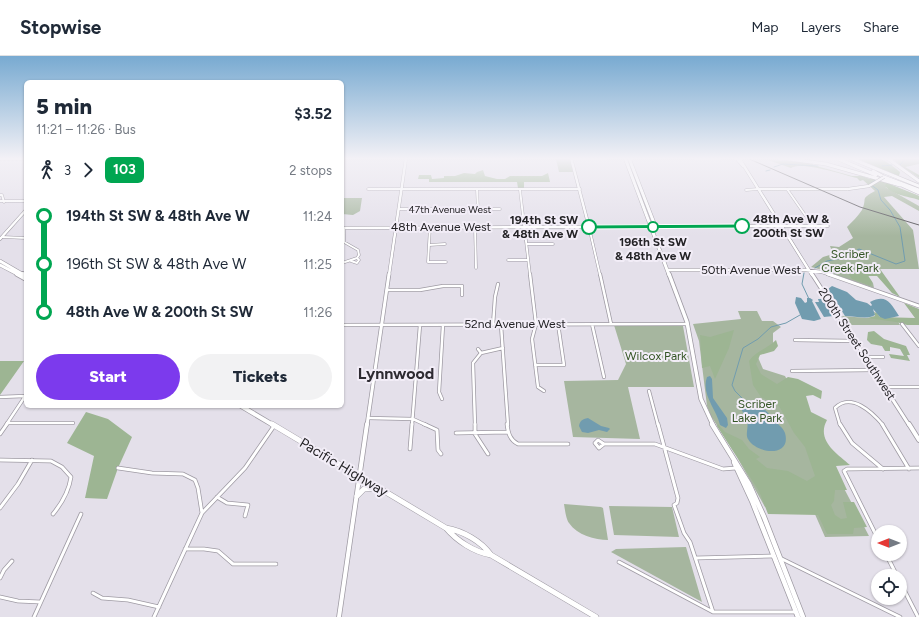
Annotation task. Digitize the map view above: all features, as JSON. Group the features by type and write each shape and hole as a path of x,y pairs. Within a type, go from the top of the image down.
{"highway":[{"path":"903,184 919,193"},
{"path":"905,184 919,188"},
{"path":"0,261 24,276"},
{"path":"0,265 12,272 24,276"},
{"name":"Pacific Highway","path":"244,408 446,528 451,535 484,555 491,555 596,617"},
{"path":"357,496 364,489 379,488"}],"main road":[{"path":"635,184 687,324 701,399 715,431 748,481 780,558 799,616"},
{"path":"640,184 654,223 652,227"},
{"path":"733,457 736,468 747,487 799,616"},
{"path":"736,468 748,481"}],"street":[{"path":"339,617 403,184"},
{"path":"579,184 611,324"},
{"name":"200th Street Southwest","path":"755,184 809,271 919,440"},
{"path":"746,190 848,189 872,184"},
{"path":"368,189 580,190"},
{"path":"787,189 812,225"},
{"path":"477,190 478,209"},
{"path":"520,190 536,324 532,339 535,365 538,387 544,392"},
{"path":"0,195 2,195 4,202"},
{"path":"0,201 24,202"},
{"name":"47th Avenue West","path":"399,209 500,209"},
{"path":"1,238 24,214"},
{"name":"48th Avenue West","path":"344,228 828,226"},
{"path":"475,227 476,268"},
{"path":"430,228 428,262 446,262"},
{"path":"1,238 24,238"},
{"path":"344,242 358,250 359,255 357,258 359,260 357,263 351,260 344,262"},
{"path":"429,245 446,244"},
{"path":"527,244 553,244"},
{"path":"508,260 528,260"},
{"name":"50th Avenue West","path":"668,270 822,272 919,306"},
{"path":"493,325 493,310 496,299 496,287 498,284"},
{"path":"387,290 420,290 443,286 462,286 462,295"},
{"path":"535,365 564,365 558,324"},
{"path":"592,324 604,377"},
{"name":"52nd Avenue West","path":"344,325 687,324"},
{"path":"902,324 919,346"},
{"path":"410,449 420,325"},
{"path":"442,325 439,392 442,399"},
{"path":"501,325 508,432 512,441 518,444 568,444"},
{"path":"795,340 854,341"},
{"path":"488,454 475,434 472,370 473,363 481,353 503,348"},
{"path":"478,349 481,353"},
{"path":"865,357 883,357"},
{"path":"792,371 873,370"},
{"path":"885,387 919,387"},
{"path":"649,391 678,498 677,504 674,505 678,512 683,533 690,542 696,558 713,612"},
{"path":"0,397 24,396"},
{"path":"0,434 24,399"},
{"path":"883,469 856,448 846,436 837,420 835,408 838,404 851,402 863,406 876,415 909,468"},
{"path":"368,418 413,419 437,430 438,450 441,454"},
{"path":"8,423 73,423"},
{"path":"154,617 202,513 245,468 274,426"},
{"path":"456,433 475,434 508,432"},
{"path":"604,444 650,444 664,447 723,469 736,468"},
{"path":"0,460 54,462 71,476 70,483 53,514"},
{"path":"0,508 18,484 32,460"},
{"path":"118,468 152,473 183,474 195,480 198,488 202,513"},
{"path":"871,525 844,471 848,469 919,468"},
{"path":"218,497 227,503 248,505 245,516"},
{"path":"34,617 81,514"},
{"path":"185,549 216,550 221,552 227,562 233,564 276,564"},
{"path":"696,558 774,556 900,617"},
{"path":"0,578 4,570 12,561"},
{"path":"620,562 713,612 799,616"},
{"path":"93,593 102,598 128,600 159,607"},
{"path":"907,596 918,617"},
{"path":"0,597 18,601 40,602"}],"green space":[{"path":"517,184 524,184 524,188 518,188"},
{"name":"Scriber Creek Park","path":"868,184 889,184 919,196 919,198 885,187 919,206 919,211 892,196 884,197 913,230 919,269 879,269 880,271 865,271 873,283 874,288 811,267 823,257 833,254 830,246 839,247 853,238 847,227 862,210 865,198 875,191"},
{"path":"890,184 919,196 919,200 900,195 891,191 885,185"},
{"path":"344,198 362,198 360,211 353,215 344,214"},
{"path":"869,265 880,269 900,297 892,293 877,276 868,276 872,282 871,286 852,279 846,270 871,271 867,266"},
{"path":"904,303 919,309 919,325 907,325 867,318 875,316 874,312 880,317 915,318"},
{"name":"Scriber Lake Park","path":"738,311 757,311 762,321 773,321 781,327 773,333 773,346 757,355 763,369 785,376 869,536 825,537 814,512 765,507 737,457 711,416 707,406 699,341 693,324 741,319"},
{"path":"842,316 896,318 900,325 848,325"},
{"name":"Wilcox Park","path":"614,325 683,326 694,387 628,387 640,439 573,437 564,381 618,380 626,364"},
{"path":"734,330 729,348 715,379 710,366 702,368 700,335 710,337"},
{"path":"874,331 884,339 906,346 910,355 907,355 910,361 891,358 889,354 904,356 900,349 890,347 890,351 885,351 882,346 871,344 867,340 868,332"},
{"path":"776,340 778,346 774,351 760,355 756,364 761,374 777,384 788,377 798,379 822,391 821,399 813,395 806,396 811,412 827,420 824,427 824,434 829,446 850,465 836,466 847,490 835,490 834,501 831,505 835,515 841,519 847,518 843,502 854,502 867,527 854,528 853,534 827,534 818,515 768,514 759,491 717,426 718,424 725,432 742,440 749,449 760,457 756,459 767,468 788,471 807,481 815,476 805,447 794,433 779,406 761,397 753,385 749,361"},
{"path":"0,361 24,361 0,395"},
{"path":"86,412 108,419 132,437 118,468 107,499 85,498 94,456 67,443"},
{"path":"564,504 603,508 608,540 592,538 581,534 572,527 568,521"},
{"path":"609,506 672,507 679,537 614,535"},
{"path":"686,547 702,602 611,552 616,549"}],"water":[{"path":"832,286 847,292 856,300 867,303 871,306 872,305 870,302 884,299 890,303 899,316 885,319 880,317 873,309 875,315 865,318 845,316 828,289"},
{"path":"796,297 801,298 805,303 807,302 807,298 813,300 812,301 821,319 814,321 802,319 795,303"},
{"path":"818,299 823,299 833,316 824,317 815,302 819,302"},
{"path":"710,376 712,379 713,398 727,418 728,425 726,428 720,425 707,396 707,377"},
{"path":"744,400 748,400 761,406 783,429 786,441 783,447 772,451 758,448 752,444 747,437 747,423 741,407"},
{"path":"588,418 601,426 610,429 607,432 599,430 588,433 582,432 579,426 580,423"}],"waterway":[{"path":"852,253 859,249 896,264 905,261 900,227 890,210 881,200 878,190 870,184"},
{"path":"815,268 827,261 842,258"},
{"path":"804,273 802,284 809,299"},
{"path":"744,400 735,391 732,385 743,348 758,339 771,327 786,323 800,315"}],"tram line":[{"path":"807,184 860,207 919,225"}],"bus line":[{"name":"103","path":"589,227 742,226"}],"place":[{"name":"48th Ave W & 200th St SW","path":"742,226"},
{"name":"194th St SW & 48th Ave W","path":"589,227"},
{"name":"196th St SW & 48th Ave W","path":"653,227"}],"district":[{"name":"Lynnwood","path":"396,373"}]}
